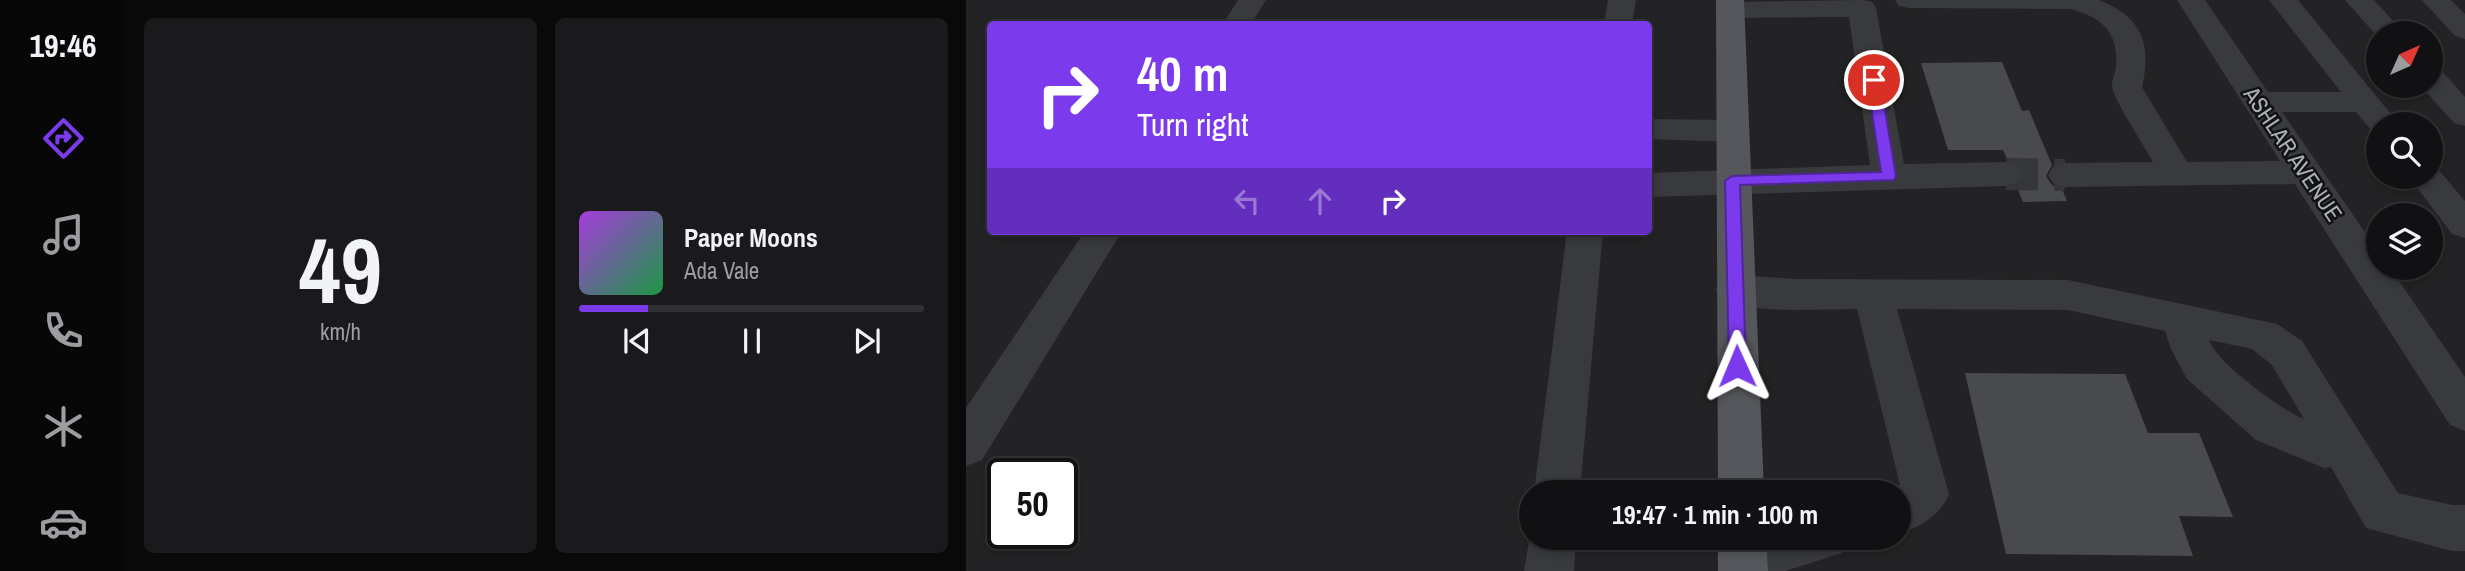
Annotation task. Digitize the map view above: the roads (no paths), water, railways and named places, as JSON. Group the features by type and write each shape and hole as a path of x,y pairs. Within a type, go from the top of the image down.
{"main road":[{"path":"1730,5 1741,480"}],"street":[{"path":"1239,21 1252,0"},
{"path":"1618,21 1622,0"},
{"path":"1730,5 1862,8 1908,0 2070,1 2093,5 2114,16 2124,29 2134,64 2127,87 2176,173"},
{"name":"ASHLAR AVENUE","path":"2190,0 2465,412"},
{"path":"2283,0 2373,112"},
{"path":"2359,0 2379,21"},
{"path":"2437,0 2465,30"},
{"path":"1862,8 1889,176"},
{"path":"2443,91 2465,116"},
{"path":"2258,102 2366,112"},
{"path":"1652,129 1732,131"},
{"path":"2065,175 2305,172"},
{"path":"1652,185 2006,174"},
{"path":"2436,189 2465,225"},
{"path":"966,446 1101,235"},
{"path":"1558,480 1585,235"},
{"path":"1735,290 2068,296 2263,335 2287,354 2383,512 2452,528 2465,528"},
{"path":"1873,294 1926,494 1911,504"},
{"path":"2182,319 2191,349 2202,367 2272,426 2324,448 2344,446"},
{"path":"1549,571 1551,550"},
{"path":"1742,556 1768,550"}],"tunnel":[{"path":"2006,174 2065,175"}]}
